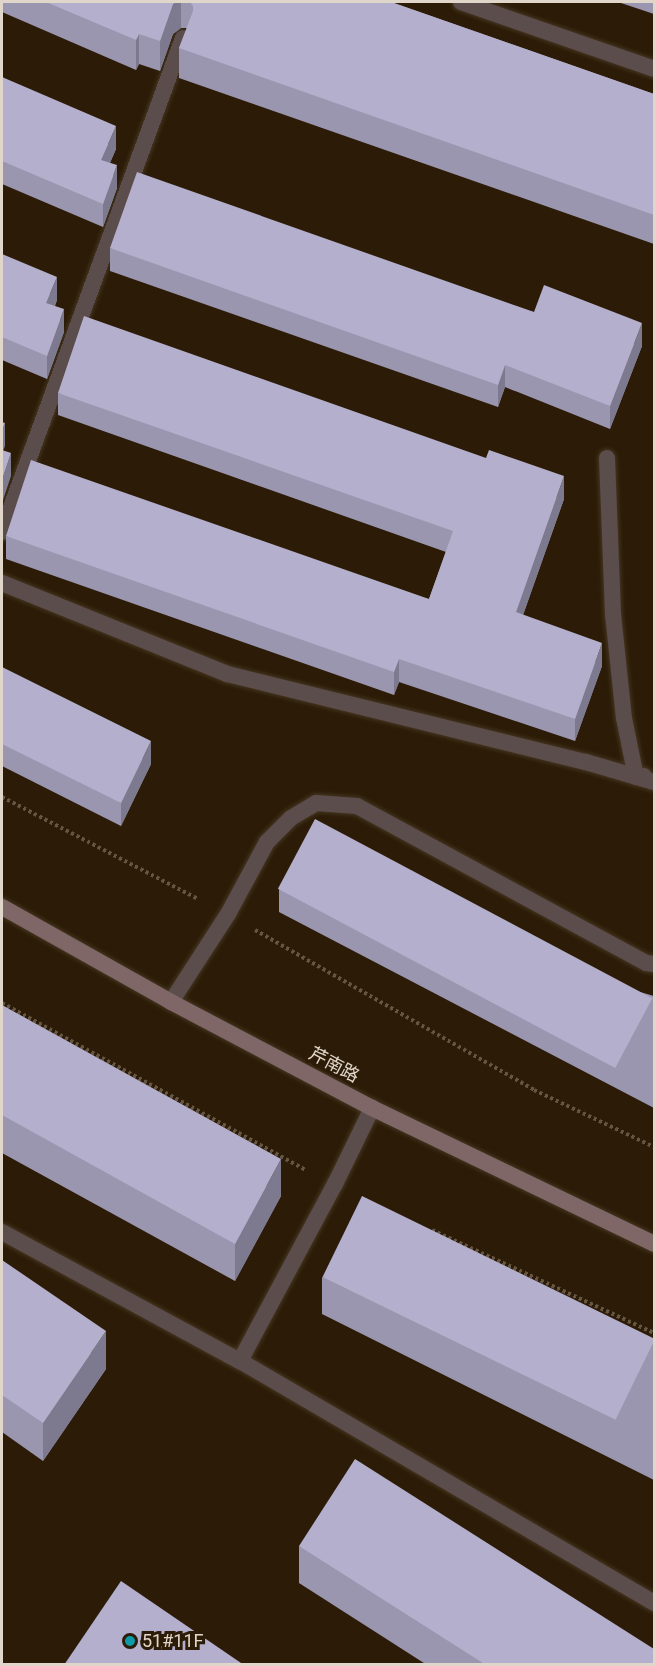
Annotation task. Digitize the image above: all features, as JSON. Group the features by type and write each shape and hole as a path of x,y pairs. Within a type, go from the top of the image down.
{"main road":[{"name":"芹南路","path":"2,908 171,1002 372,1108 654,1244"}],"street":[{"path":"461,2 654,69"},
{"path":"2,532 183,38"},
{"path":"607,458 613,614 624,718 636,777"},
{"path":"2,583 227,674 586,762 654,782"},
{"path":"636,777 654,775"},
{"path":"171,1002 228,914 267,842 291,818 316,803 357,806 646,963 654,964"},
{"path":"240,1361 335,1184 372,1108"},
{"path":"2,1232 240,1361 654,1603"}],"path":[{"path":"2,797 228,914 534,1090 654,1147"}],"building":[{"path":"46,2 176,2 173,4 160,41 139,34 136,40"},
{"path":"190,2 391,2 654,94 654,215 179,48 193,11"},
{"path":"2,77 116,126 101,160 117,165 103,204 2,161"},
{"path":"137,172 534,312 544,285 642,323 610,406 505,365 498,385 110,248"},
{"path":"2,254 57,277 46,303 64,309 47,356 2,337"},
{"path":"84,316 486,458 489,450 564,476 516,612 602,643 575,719 399,659 394,672 6,536 31,460 429,599 453,531 58,393"},
{"path":"2,450 11,453 2,480"},
{"path":"2,667 151,741 121,803 2,744"},
{"path":"315,819 652,998 615,1068 278,889"},
{"path":"2,1005 281,1159 235,1244 2,1115"},
{"path":"362,1196 654,1338 616,1420 323,1277"},
{"path":"2,1260 106,1331 43,1423 2,1395"},
{"path":"355,1459 654,1649 654,1665 486,1665 299,1546"},
{"path":"121,1581 244,1665 64,1665"}],"place":[{"name":"51#11F","path":"130,1641"}]}
